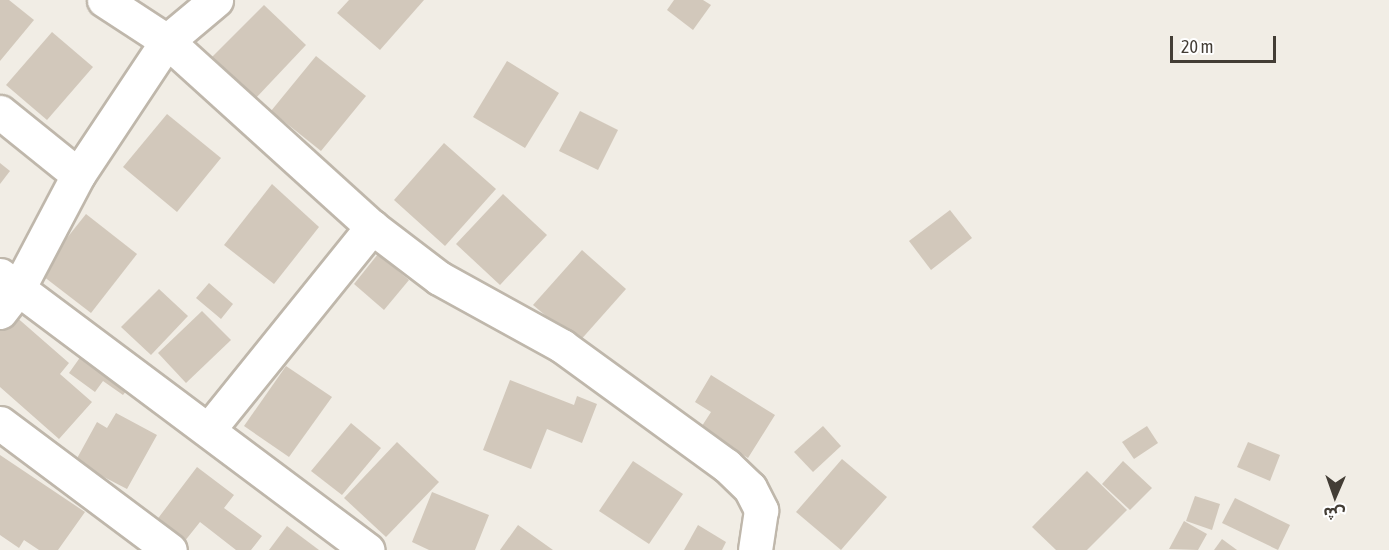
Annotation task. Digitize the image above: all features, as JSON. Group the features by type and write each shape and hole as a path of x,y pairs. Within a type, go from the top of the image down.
{"street":[{"path":"104,0 167,41 372,227 492,312 562,346 726,465 750,488 761,510 755,550"},
{"path":"216,0 167,41 78,175 6,292 209,429 368,550"},
{"path":"0,112 78,175"},
{"path":"209,429 372,227"},
{"path":"0,423 170,550"}],"building":[{"path":"0,0 9,0 34,20 0,61"},
{"path":"349,0 424,0 380,50 337,13"},
{"path":"674,0 703,0 711,5 693,30 667,10"},
{"path":"264,5 306,45 255,99 212,57"},
{"path":"52,32 93,67 47,120 6,85"},
{"path":"316,56 366,96 321,151 271,111"},
{"path":"507,61 559,93 525,148 473,117"},
{"path":"580,111 618,130 598,170 559,151"},
{"path":"167,114 221,158 177,212 123,167"},
{"path":"444,143 496,189 445,246 394,200"},
{"path":"0,163 10,171 0,184"},
{"path":"272,184 319,227 274,284 224,245"},
{"path":"503,194 547,235 500,285 456,244"},
{"path":"950,210 972,238 931,270 909,241"},
{"path":"86,214 137,254 91,313 39,273"},
{"path":"582,250 626,289 578,343 533,305"},
{"path":"378,254 409,280 384,310 354,284"},
{"path":"209,283 233,304 221,319 196,298"},
{"path":"159,289 188,316 151,355 121,327"},
{"path":"202,311 231,340 186,383 158,353"},
{"path":"14,315 69,363 60,374 92,402 59,439 0,387 0,331"},
{"path":"86,349 133,382 123,395 103,381 95,392 69,373"},
{"path":"286,366 332,397 289,457 244,426"},
{"path":"711,375 775,415 748,458 700,429 711,412 695,402"},
{"path":"510,380 574,405 577,396 597,404 582,443 547,429 531,469 483,450"},
{"path":"116,413 157,435 127,489 75,462 97,422 107,428"},
{"path":"351,423 381,448 342,495 311,471"},
{"path":"823,426 841,446 813,472 794,452"},
{"path":"1147,426 1158,443 1134,459 1122,442"},
{"path":"397,442 439,482 386,537 344,498"},
{"path":"1248,442 1280,455 1270,481 1237,467"},
{"path":"0,455 85,512 58,550 39,550 24,540 19,548 0,535"},
{"path":"842,459 887,497 841,550 796,512"},
{"path":"633,461 683,494 649,544 599,511"},
{"path":"1123,461 1152,488 1130,510 1102,484"},
{"path":"197,467 234,495 224,508 262,536 251,550 236,550 200,522 184,542 156,521"},
{"path":"1087,471 1127,510 1087,550 1056,550 1032,527"},
{"path":"432,492 489,515 475,550 429,550 412,542"},
{"path":"1195,496 1220,504 1212,530 1186,521"},
{"path":"1235,498 1290,525 1278,550 1222,523"},
{"path":"1184,521 1207,534 1198,550 1169,549"},
{"path":"518,525 553,550 500,550"},
{"path":"698,525 726,542 722,550 684,550"},
{"path":"287,526 319,550 269,550"},
{"path":"1222,539 1237,550 1214,550"}]}
